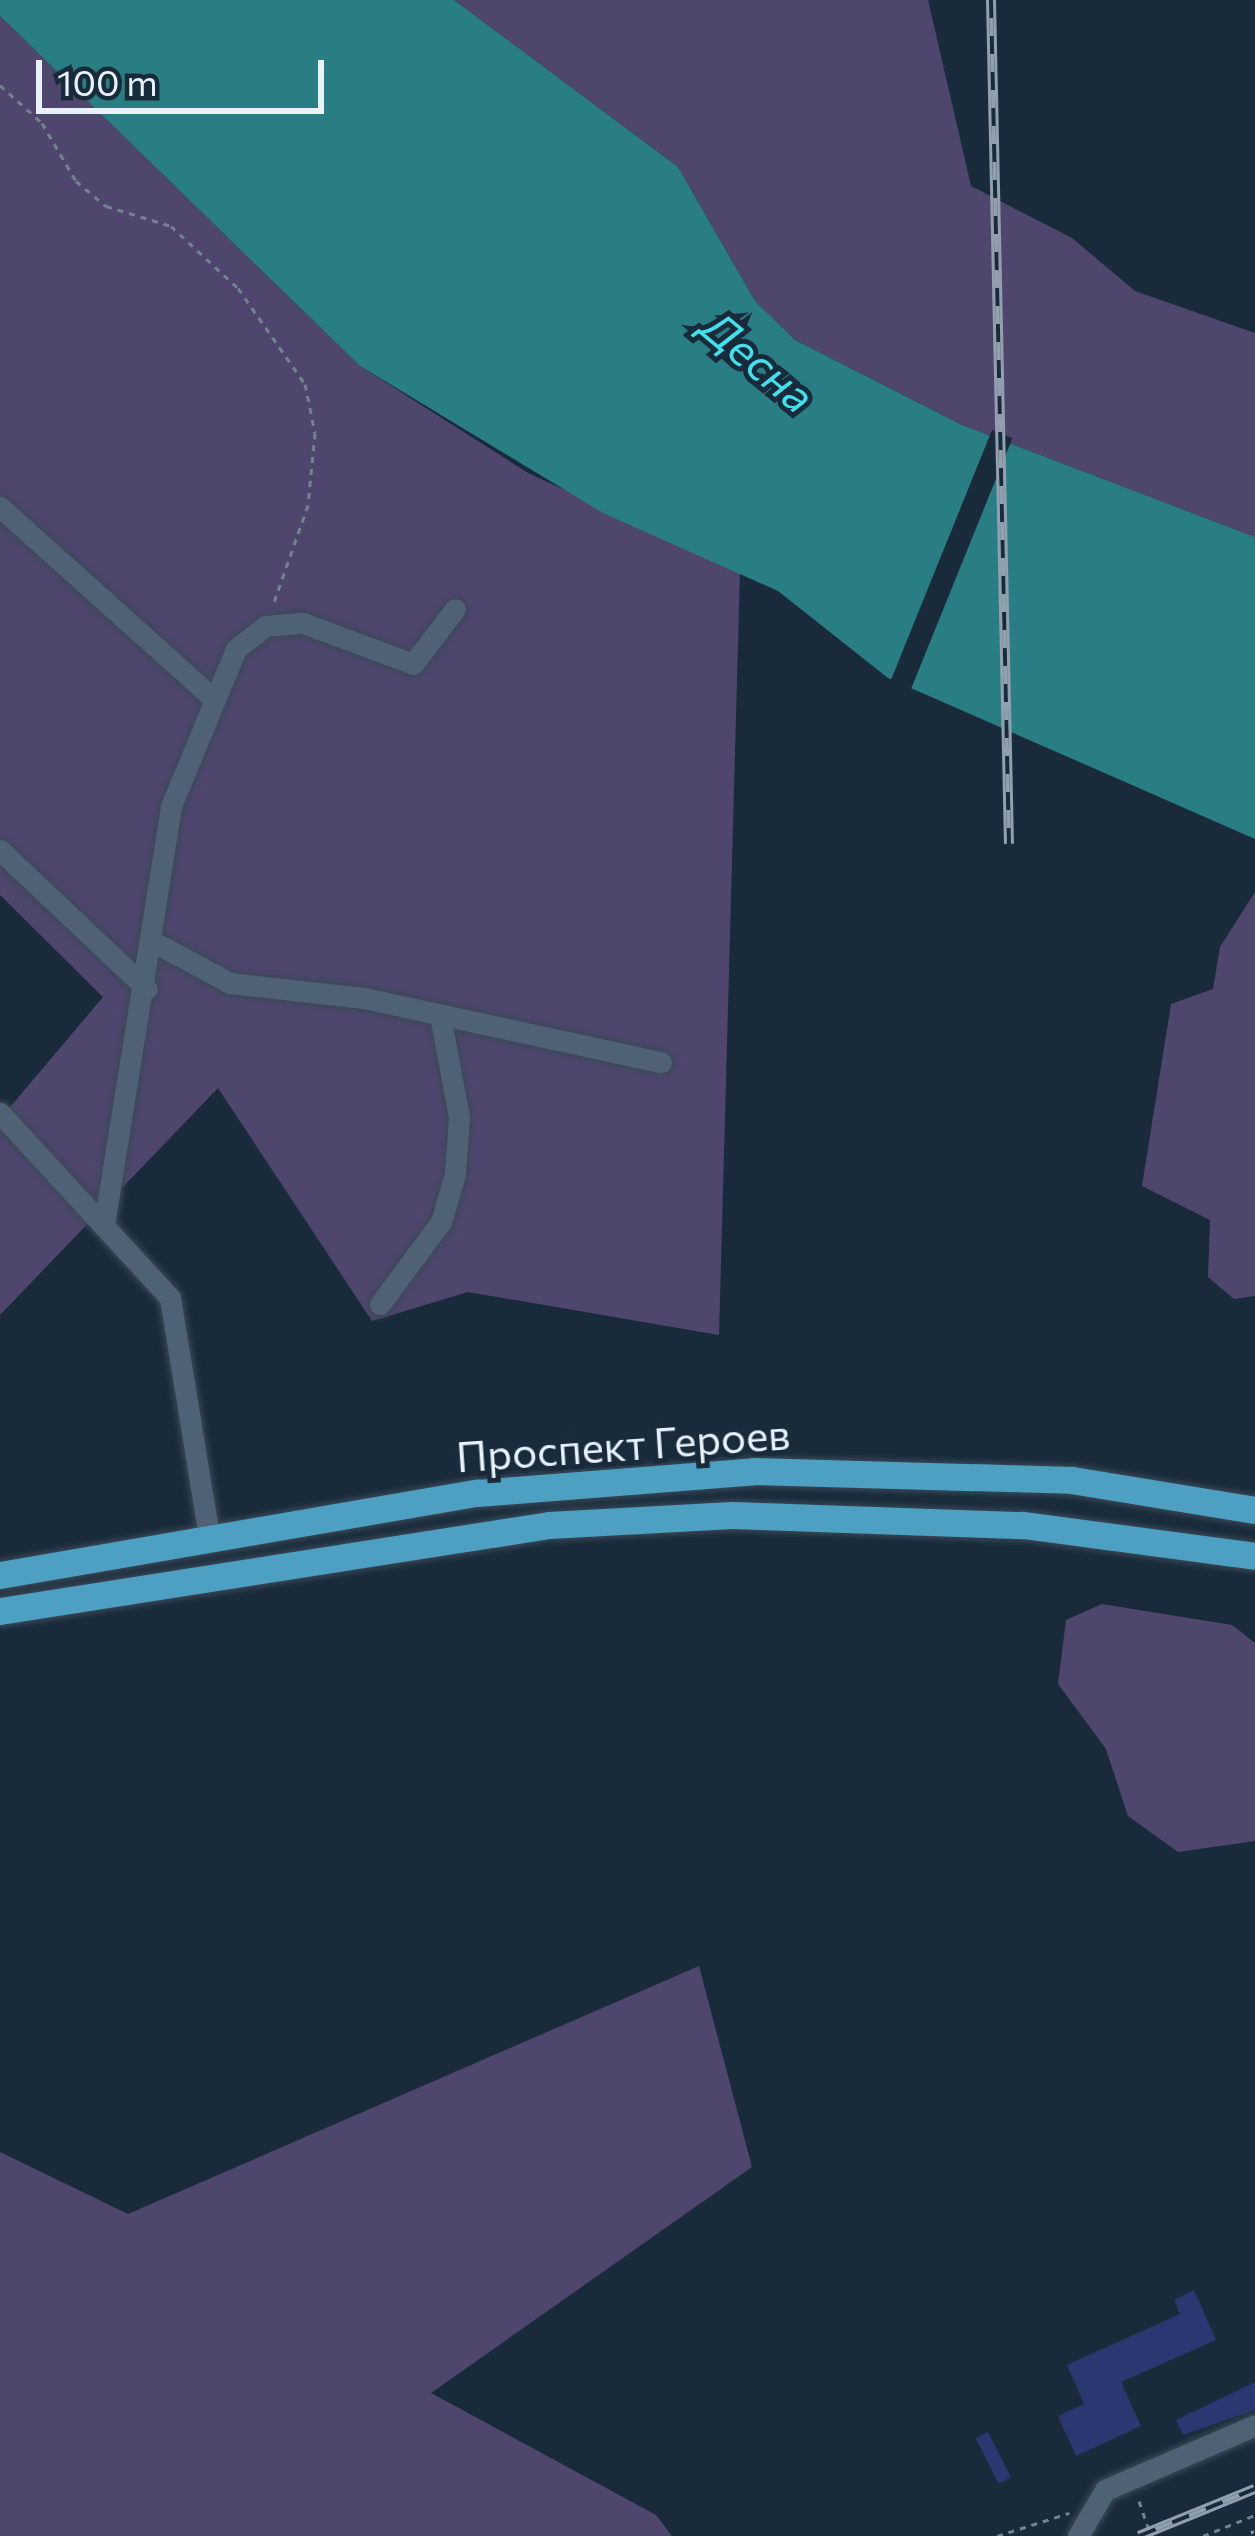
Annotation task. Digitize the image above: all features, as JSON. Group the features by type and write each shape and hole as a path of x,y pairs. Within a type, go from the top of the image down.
{"main road":[{"name":"Проспект Героев","path":"0,1575 477,1493 754,1471 1072,1480 1255,1510"},
{"name":"Проспект Героев","path":"0,1611 549,1525 732,1515 1023,1525 1255,1556"}],"street":[{"path":"0,507 211,695"},
{"path":"104,1226 148,989 171,806 211,695 236,649 265,626 303,623 413,664 455,609"},
{"path":"0,850 148,989"},
{"path":"152,941 230,983 364,998 441,1021 661,1062"},
{"path":"380,1304 440,1222 455,1174 459,1117 441,1021"},
{"path":"8,1121 170,1298 210,1541"},
{"path":"1078,2536 1088,2510 1129,2477 1255,2425"}],"path":[{"path":"0,85 42,123 76,182 106,206 171,226 238,288 305,384 316,434 308,505 265,626"},
{"path":"1129,2477 1151,2536"},
{"path":"997,2536 1088,2510"},
{"path":"1203,2536 1255,2515"}],"shaded area":[{"path":"454,0 928,0 971,186 1072,238 1135,291 1255,333 1255,537 962,425 795,340 755,301 678,167"},
{"path":"0,16 360,366 528,473 740,570 719,1335 468,1292 372,1321 218,1088 0,1315 0,1119 103,997 0,895"},
{"path":"1255,892 1255,1296 1234,1299 1208,1277 1210,1220 1142,1186 1171,1004 1213,989 1220,947"},
{"path":"1102,1604 1232,1625 1255,1643 1255,1841 1178,1852 1128,1816 1106,1749 1058,1684 1066,1620"},
{"path":"699,1966 752,2167 431,2393 656,2515 672,2536 0,2536 0,2152 128,2214"}],"water":[{"name":"Десна","path":"0,0 454,0 678,167 755,301 795,340 962,425 1255,537 1255,839 888,678 778,591 603,513 360,366 0,16"}],"pier":[{"path":"992,430 1012,438 901,714 881,705"}],"building":[{"path":"1194,2290 1216,2340 1121,2382 1141,2426 1076,2456 1058,2416 1084,2404 1067,2365 1180,2314 1174,2300"},
{"path":"1255,2382 1255,2410 1183,2435 1176,2420"},
{"path":"988,2432 1011,2477 999,2484 976,2438"}],"railway":[{"path":"991,0 1009,844"},
{"path":"1139,2536 1255,2489"}]}
